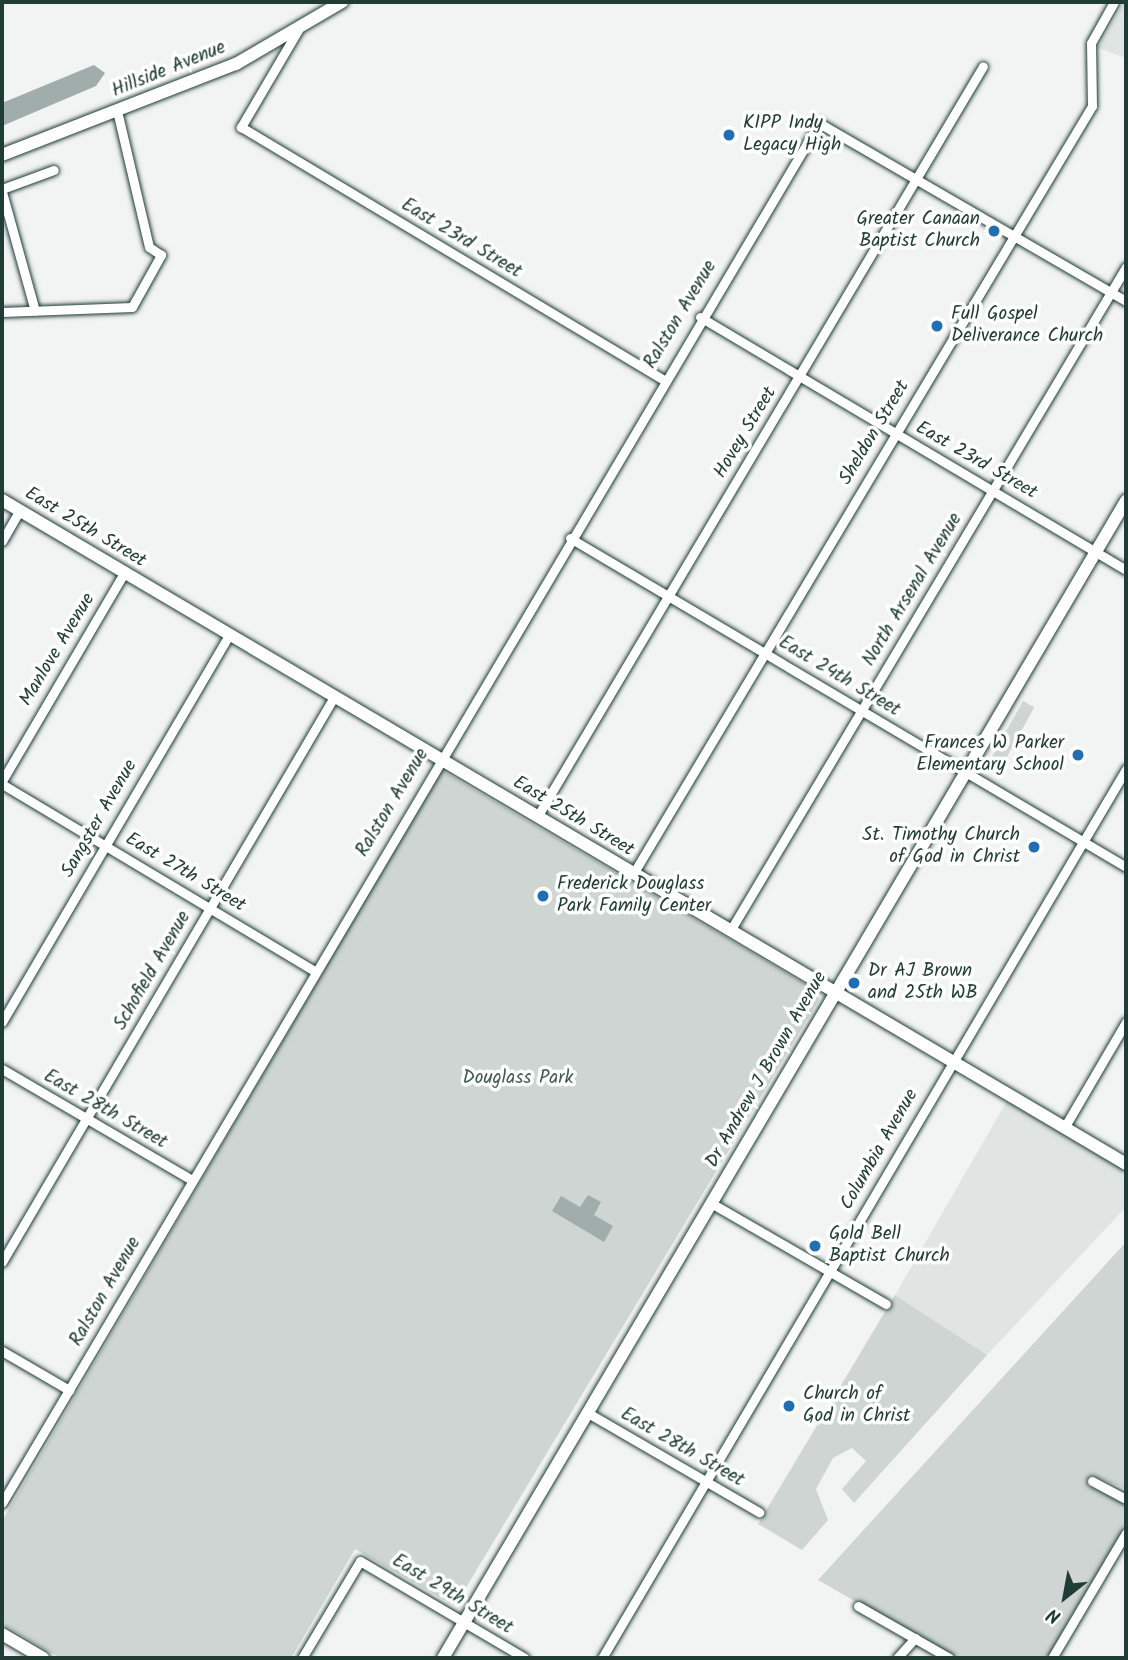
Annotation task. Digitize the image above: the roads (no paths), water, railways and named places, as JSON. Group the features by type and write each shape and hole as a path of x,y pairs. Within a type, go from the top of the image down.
{"street":[{"name":"Hillside Avenue","path":"2,155 236,64 342,2"},
{"name":"Sheldon Street","path":"633,874 1092,106 1091,43 1114,2"},
{"name":"East 23rd Street","path":"299,28 241,127 663,380"},
{"name":"Hovey Street","path":"537,817 919,179 983,66"},
{"path":"2,312 131,307 161,256 149,247 117,111"},
{"name":"Ralston Avenue","path":"2,1503 700,317 819,123 919,179"},
{"path":"35,311 2,190 54,170"},
{"path":"919,179 1126,301"},
{"name":"North Arsenal Avenue","path":"730,931 1126,267"},
{"name":"East 23rd Street","path":"700,317 1126,570"},
{"name":"East 25th Street","path":"2,500 1126,1164"},
{"name":"Dr Andrew J Brown Avenue","path":"443,1658 1126,501"},
{"path":"2,541 19,511"},
{"name":"East 24th Street","path":"570,538 1126,867"},
{"name":"Manlove Avenue","path":"2,782 124,573"},
{"name":"Sangster Avenue","path":"2,1022 229,635"},
{"name":"Schofield Avenue","path":"2,1262 334,697"},
{"name":"Columbia Avenue","path":"602,1658 1126,769"},
{"name":"East 27th Street","path":"2,782 314,971"},
{"path":"1065,1128 1126,1022"},
{"name":"East 28th Street","path":"2,1069 192,1180"},
{"path":"711,1203 828,1273 886,1304"},
{"path":"2,1351 69,1390"},
{"name":"East 28th Street","path":"588,1413 759,1512"},
{"path":"1092,1481 1126,1499"},
{"path":"1052,1658 1126,1533"},
{"name":"East 29th Street","path":"302,1658 360,1561 526,1658"},
{"path":"858,1606 949,1658"},
{"path":"2,1634 43,1658"},
{"path":"897,1658 915,1639"}],"place":[{"name":"KIPP Indy Legacy High","path":"729,135"},
{"name":"Greater Canaan Baptist Church","path":"994,231"},
{"name":"Full Gospel Deliverance Church","path":"937,326"},
{"name":"Frances W Parker Elementary School","path":"1078,755"},
{"name":"St. Timothy Church of God in Christ","path":"1034,847"},
{"name":"Frederick Douglass Park Family Center","path":"543,896"},
{"name":"Dr AJ Brown and 25th WB","path":"854,983"},
{"name":"Gold Bell Baptist Church","path":"815,1246"},
{"name":"Church of God in Christ","path":"789,1406"}],"park label":[{"name":"Douglass Park","path":"518,1079"}]}
